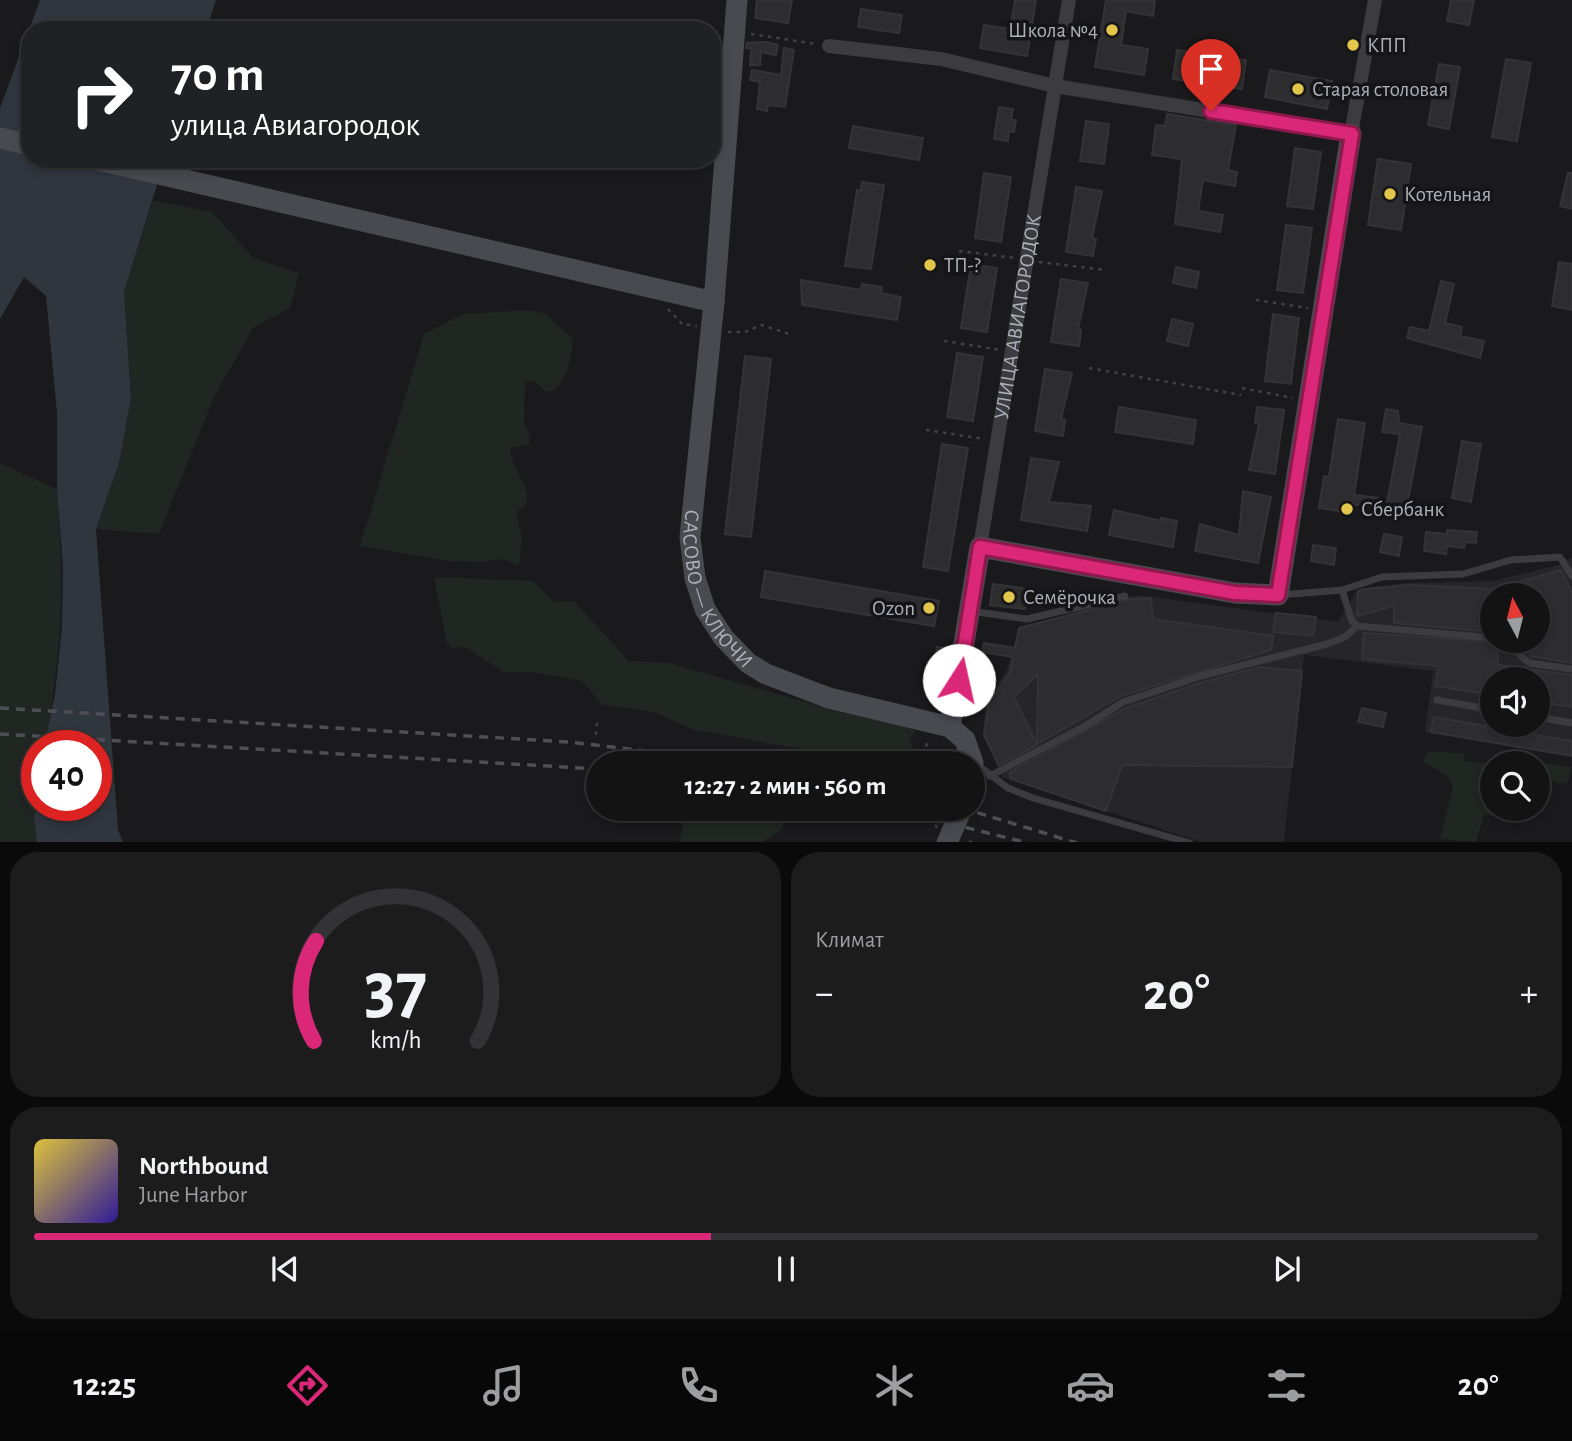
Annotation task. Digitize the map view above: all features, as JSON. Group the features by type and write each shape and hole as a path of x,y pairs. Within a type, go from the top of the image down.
{"street":[{"name":"САСОВО — КЛЮЧИ","path":"737,0 714,302 690,537 695,578 705,608 734,650 766,674 830,698 941,725"},
{"name":"УЛИЦА АВИАГОРОДОК","path":"941,725 964,657 1069,0"},
{"path":"980,547 1235,593 1278,595 1375,0"},
{"path":"829,46 941,59 1055,86 1352,134"},
{"path":"0,138 21,143"},
{"path":"134,168 714,302"},
{"path":"941,725 965,740 969,751"},
{"path":"947,842 956,821"}],"lane":[{"path":"1278,595 1342,590 1382,577 1463,574 1495,564 1560,556 1572,576"},
{"path":"1342,590 1352,621 1357,626 1480,637"},
{"path":"970,611 1010,619 1027,619 1125,596"},
{"path":"990,776 1124,702 1201,676 1327,644 1345,637 1357,626"},
{"path":"1518,653 1529,663 1572,669"},
{"path":"1437,700 1480,708"},
{"path":"1550,720 1572,723"},
{"path":"985,772 1032,798 1190,842"}],"path":[{"path":"734,33 774,36 829,46"},
{"path":"959,251 1105,270"},
{"path":"1256,300 1324,310"},
{"path":"944,341 1014,352"},
{"path":"1089,369 1241,395"},
{"path":"1242,388 1310,402"},
{"path":"926,430 999,442"},
{"path":"596,735 597,722"},
{"path":"928,751 941,725"}],"shaded area":[{"path":"40,0 216,0 209,21 32,21"},
{"path":"21,51 21,168 162,168 124,292 131,398 119,463 96,529 111,730 47,730 55,694 62,628 63,566 57,489 57,413 46,296 24,277 0,319 0,108"},
{"path":"153,200 212,212 254,258 299,273 290,308 253,328 214,397 159,534 96,529 119,463 131,398 124,292"},
{"path":"530,310 546,314 573,339 567,371 560,384 547,393 534,381 525,381 524,422 530,437 529,445 510,448 513,463 527,495 527,503 516,513 522,537 519,566 503,559 483,562 447,561 360,546 424,334 463,314"},
{"path":"0,463 57,489 61,586 55,681 47,730 21,730 21,821 34,821 37,842 0,842"},
{"path":"1572,557 1572,756 1425,732 1433,671 1304,655 1284,842 1201,842 1002,777 983,735 986,703 1007,670 1019,628 1138,595 1338,622 1358,589 1408,583 1492,581 1559,565"},
{"path":"434,577 533,581 554,602 575,602 629,661 669,663 841,712 909,727 915,731 910,741 915,751 813,751 694,730 654,712 602,705 582,681 531,672 504,672 465,647 452,648 447,643"},
{"path":"112,748 118,830 123,842 37,842 34,821 112,821"},
{"path":"1427,751 1464,753 1465,761 1480,763 1482,821 1476,842 1440,839 1453,787 1449,777 1423,762"},
{"path":"1550,764 1572,767 1567,784 1550,781"},
{"path":"684,821 783,821 782,829 763,842 679,842"}],"building":[{"path":"757,0 792,0 788,23 755,18"},
{"path":"1015,0 1036,0 1027,56 980,48 984,25 1010,29"},
{"name":"Школа №4","path":"1106,0 1155,0 1153,16 1126,11 1121,45 1148,49 1144,75 1095,67"},
{"path":"1451,0 1474,0 1469,25 1447,21"},
{"path":"861,9 902,15 899,33 858,27"},
{"path":"766,42 778,45 776,55 761,52 760,65 750,65 751,49 746,48 747,43"},
{"path":"784,48 794,50 785,107 768,105 767,111 757,109 760,82 750,80 752,70 781,75"},
{"path":"1177,50 1246,60 1242,89 1173,79"},
{"path":"1506,59 1531,63 1517,141 1492,137"},
{"path":"1439,64 1460,67 1449,129 1428,125"},
{"name":"Старая столовая","path":"1270,70 1332,81 1327,109 1265,97"},
{"path":"999,107 1013,109 1011,120 1016,120 1014,132 1009,131 1008,141 994,139"},
{"path":"1167,114 1236,125 1228,170 1237,172 1235,186 1203,180 1198,211 1223,215 1220,232 1175,224 1182,159 1152,155 1156,125 1165,126"},
{"path":"1086,121 1109,124 1104,164 1080,161"},
{"path":"853,126 923,138 919,160 849,148"},
{"path":"1295,148 1321,152 1313,209 1287,206"},
{"name":"Котельная","path":"1378,159 1411,164 1401,230 1368,225"},
{"path":"984,173 1011,177 1001,242 975,238"},
{"path":"1568,173 1572,173 1572,209 1560,206"},
{"path":"862,182 884,185 871,269 845,266 857,190 861,191"},
{"path":"1076,187 1102,191 1092,238 1096,239 1093,256 1066,252"},
{"path":"1286,225 1312,228 1303,293 1277,290"},
{"path":"1559,262 1572,264 1572,310 1552,306"},
{"path":"971,264 997,268 987,332 961,328"},
{"path":"1176,267 1199,272 1196,288 1173,283"},
{"path":"1061,279 1088,283 1078,329 1081,330 1079,346 1051,342"},
{"path":"801,280 861,290 862,284 882,287 881,293 901,297 897,320 802,305"},
{"path":"1441,281 1454,284 1445,323 1462,327 1460,336 1484,341 1480,358 1407,338 1410,327 1429,331"},
{"path":"1273,314 1299,318 1291,384 1265,381"},
{"path":"1172,319 1193,324 1188,346 1167,341"},
{"path":"957,353 983,357 973,421 947,417"},
{"path":"745,356 771,359 751,537 725,534"},
{"path":"1045,369 1072,373 1061,419 1065,420 1063,436 1035,431"},
{"path":"1119,407 1196,420 1193,444 1115,432"},
{"path":"1257,407 1284,410 1275,474 1249,470 1259,424 1255,423"},
{"path":"1386,409 1398,411 1399,423 1422,427 1406,511 1386,508 1400,434 1382,432"},
{"path":"1338,419 1365,423 1354,495 1381,498 1379,508 1353,504 1352,513 1319,508 1324,476 1329,477"},
{"path":"1462,441 1481,444 1471,502 1452,498"},
{"path":"942,444 968,448 948,571 923,567"},
{"path":"1031,458 1059,462 1049,502 1091,506 1087,531 1021,520"},
{"path":"1243,491 1271,497 1258,563 1195,551 1200,524 1239,535"},
{"path":"1114,510 1161,521 1161,518 1177,521 1173,547 1109,535"},
{"path":"1447,530 1477,532 1476,543 1465,542 1464,548 1447,546 1446,554 1424,551 1426,532 1447,534"},
{"path":"1384,534 1402,537 1399,556 1380,552"},
{"path":"1313,545 1336,548 1334,565 1311,561"},
{"path":"1561,570 1572,593 1572,663 1530,656 1530,653 1550,653 1550,583 1514,583"},
{"path":"765,571 939,601 934,626 761,597"},
{"name":"Семёрочка","path":"993,584 1028,589 1025,609 990,605"},
{"path":"1409,585 1480,588 1480,631 1394,623 1394,606 1357,616 1358,591"},
{"path":"1151,598 1153,619 1273,636 1271,650 1121,696 1037,744 1038,674 1014,697 1037,745 999,765 984,735 989,702 1010,673 1013,657 982,652 984,643 1015,648 1019,628 1130,599"},
{"path":"1276,613 1316,617 1313,636 1273,632"},
{"path":"1364,633 1480,641 1480,653 1497,653 1498,665 1513,667 1480,667 1480,693 1435,686 1439,666 1362,659"},
{"path":"937,647 950,649 946,671 934,670"},
{"path":"1260,667 1302,671 1292,767 1122,765 1106,811 1011,779 1010,772 1126,708 1203,682"},
{"path":"1550,672 1572,675 1572,707 1550,704"},
{"path":"1362,708 1386,713 1383,727 1358,722"},
{"path":"1434,717 1480,725 1480,737 1549,737 1572,741 1572,756 1550,751 1431,732"}],"railway":[{"path":"0,708 569,742 646,751"},
{"path":"0,734 586,768"},
{"path":"985,815 1074,842"},
{"path":"940,821 1024,842"}],"place":[{"name":"Школа №4","path":"1112,30"},
{"name":"КПП","path":"1353,45"},
{"name":"Старая столовая","path":"1298,89"},
{"name":"Котельная","path":"1390,194"},
{"name":"ТП-?","path":"930,265"},
{"name":"Сбербанк","path":"1347,509"},
{"name":"Семёрочка","path":"1009,597"},
{"name":"Ozon","path":"929,608"}],"route":[{"path":"959,680 980,547 1235,593 1278,595 1352,134 1211,111"}]}
